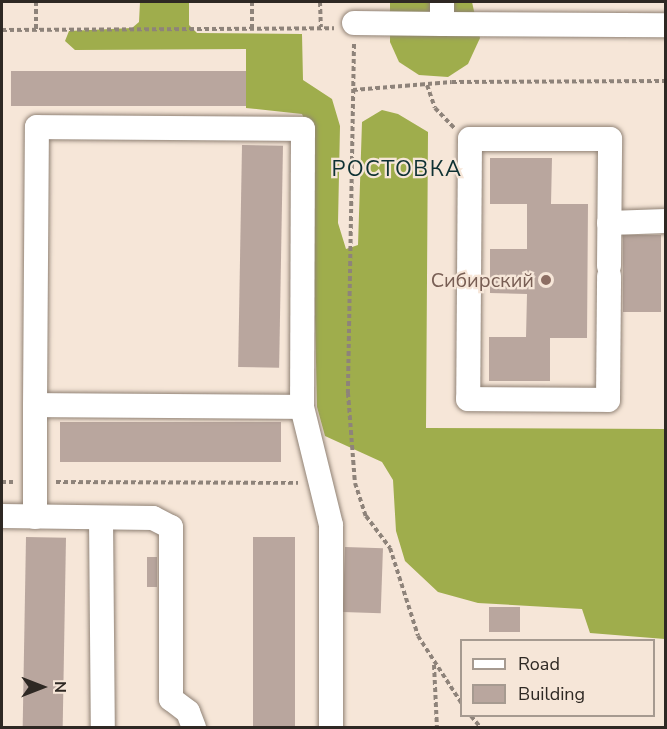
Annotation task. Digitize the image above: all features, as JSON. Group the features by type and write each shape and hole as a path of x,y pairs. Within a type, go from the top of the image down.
{"lane":[{"path":"354,26 442,13 666,25"},
{"path":"35,517 37,128 303,129 302,407 325,483 331,525 331,728"},
{"path":"470,139 609,139 608,400 468,399 470,139"},
{"path":"609,223 666,221"},
{"path":"35,405 302,407"},
{"path":"2,516 153,518 171,526 171,699 188,712 194,728"},
{"path":"101,518 103,728"}],"path":[{"path":"36,2 36,30"},
{"path":"252,2 252,30"},
{"path":"320,2 321,27"},
{"path":"2,30 252,30 354,26 348,393 355,483 366,516 390,548 434,665 460,701"},
{"path":"353,90 428,84 666,81"},
{"path":"428,84 438,112 470,139"},
{"path":"2,482 355,483"},
{"path":"434,665 436,728"}],"green space":[{"path":"140,2 189,2 189,25 197,33 302,34 303,80 332,99 340,126 338,223 346,249 358,245 362,122 382,110 398,114 428,132 426,428 665,429 665,639 590,633 582,609 478,603 438,592 405,561 396,531 393,480 382,462 325,436 317,407 311,134 302,114 246,108 246,49 75,50 65,41 69,31 132,28 139,22"},
{"path":"390,2 472,2 480,38 468,64 448,77 419,75 399,62 390,42"}],"building":[{"path":"11,71 246,71 246,106 11,106"},
{"path":"242,145 283,146 279,368 238,367"},
{"path":"490,158 552,158 551,204 588,204 587,338 550,338 550,381 489,381 489,337 526,337 527,294 490,293 490,249 527,249 527,204 490,204"},
{"path":"623,235 661,235 661,312 623,312"},
{"path":"60,422 281,422 281,462 60,462"},
{"path":"26,537 66,538 63,728 23,728"},
{"path":"253,537 295,537 295,728 253,728"},
{"path":"345,547 383,548 381,613 343,612"},
{"path":"147,557 157,557 157,587 147,587"},
{"path":"489,607 520,607 520,632 489,632"}],"place":[{"name":"Сибирский","path":"546,280"}],"district":[{"name":"РОСТОВКА","path":"397,170"}]}
